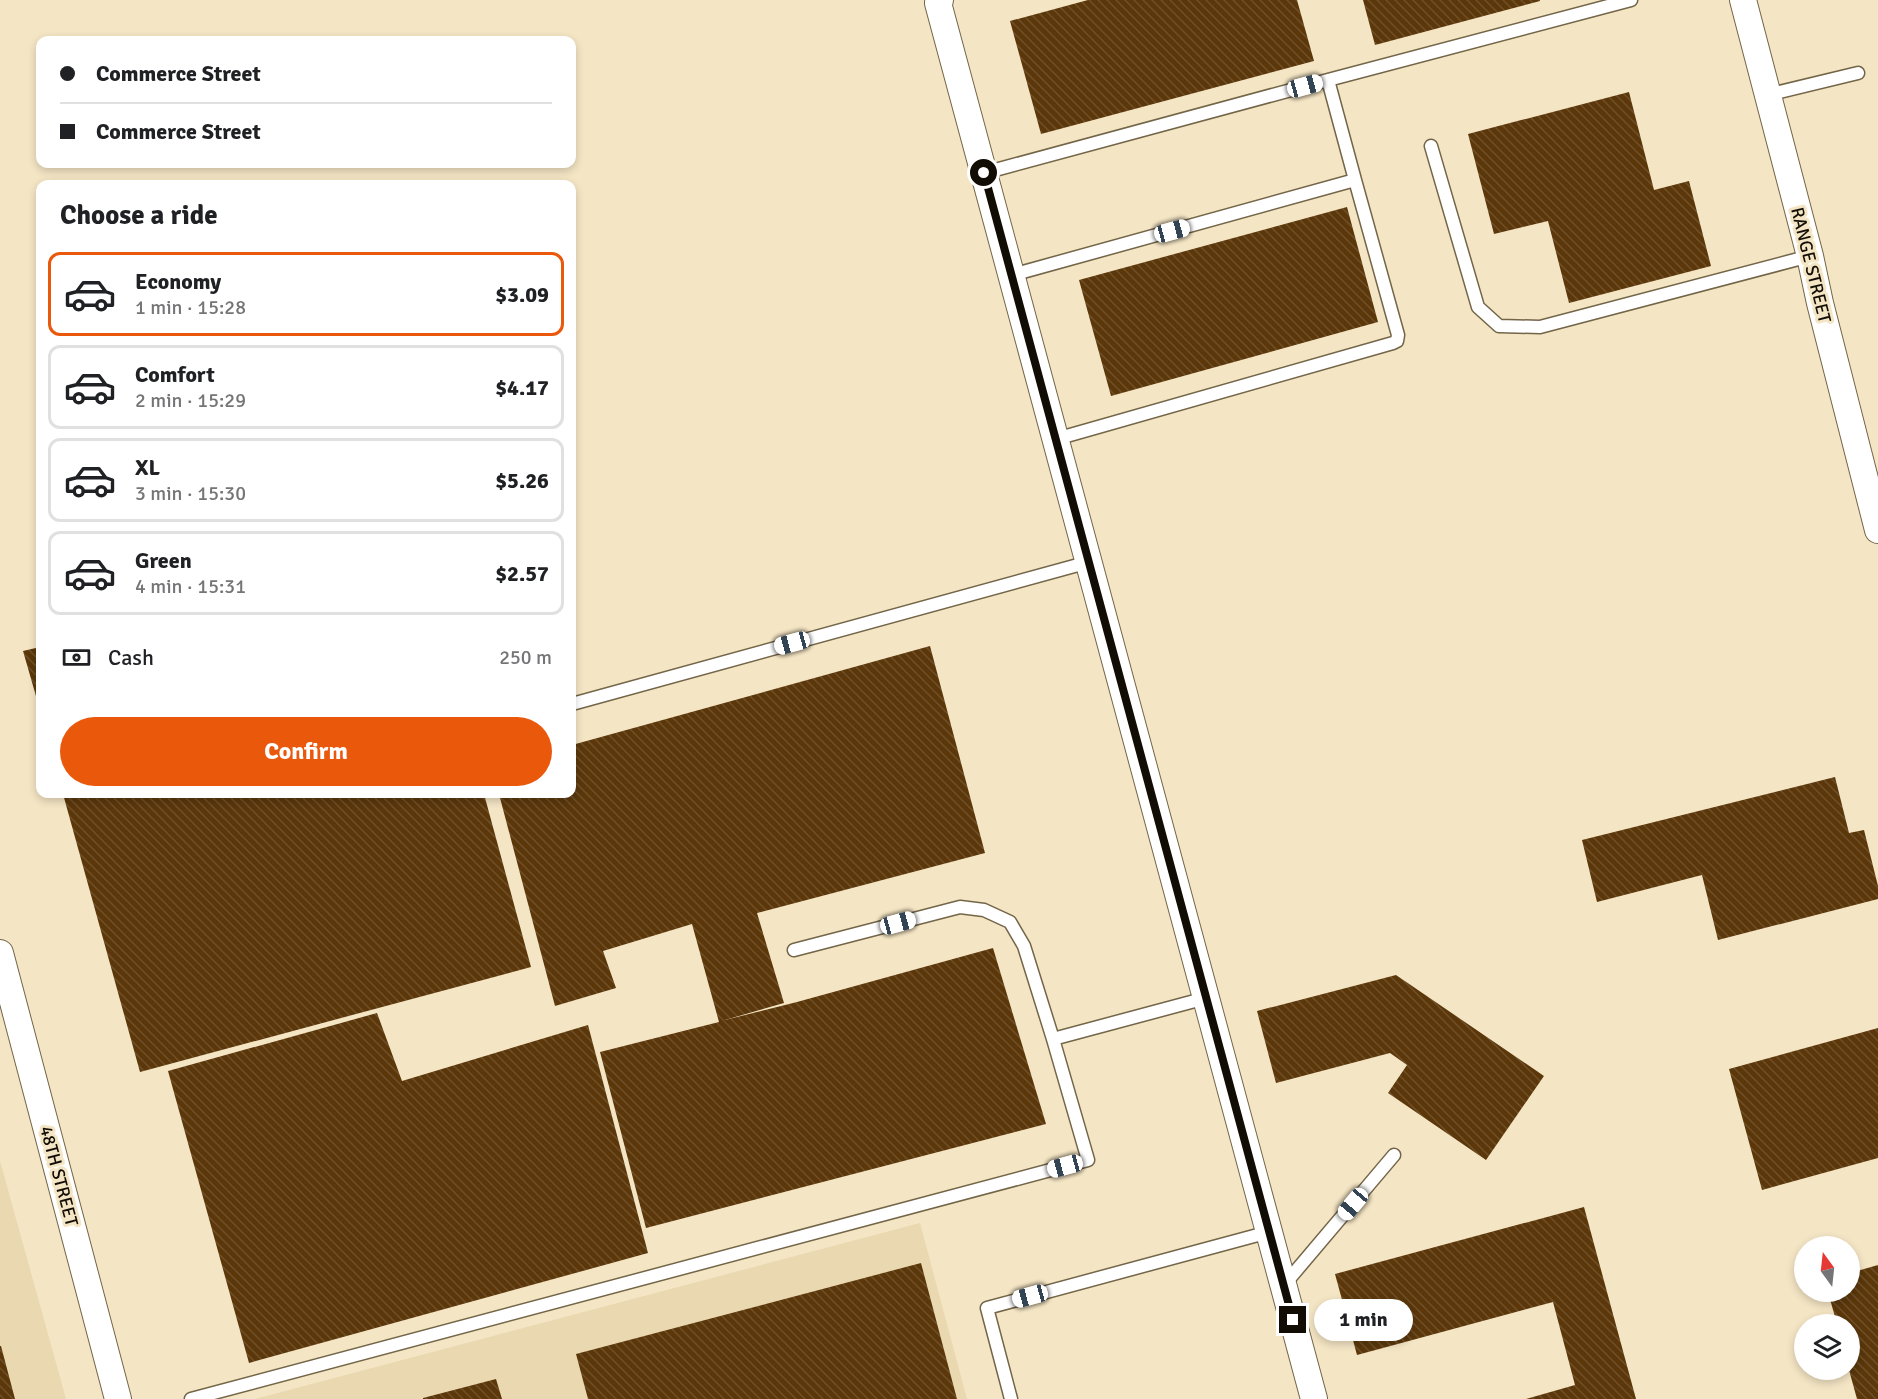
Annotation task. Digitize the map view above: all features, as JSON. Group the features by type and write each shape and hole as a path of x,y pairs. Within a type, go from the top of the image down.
{"street":[{"path":"940,0 938,3 1314,1399"},
{"name":"RANGE STREET","path":"1743,0 1810,256 1820,303 1874,495 1878,530"},
{"name":"48TH STREET","path":"0,953 118,1399"}],"lane":[{"path":"984,173 1630,0"},
{"path":"1767,95 1858,73"},
{"path":"1056,439 1397,340 1398,335 1328,80"},
{"path":"1431,146 1478,307 1499,326 1540,327 1810,256"},
{"path":"1012,275 1355,180"},
{"path":"576,703 1089,562"},
{"path":"191,1399 1088,1160 1024,946 1011,922 984,910 960,907 794,950"},
{"path":"1053,1039 1206,998"},
{"path":"1283,1286 1394,1155"},
{"path":"1011,1399 987,1308 1269,1232"}],"shaded area":[{"path":"0,1161 66,1399 0,1399"},
{"path":"920,1223 967,1399 255,1399"}],"building":[{"path":"1088,0 1297,0 1314,61 1041,134 1010,21"},
{"path":"1363,0 1540,0 1540,1 1375,45"},
{"path":"1629,92 1654,190 1689,181 1711,266 1569,303 1548,221 1494,234 1468,134"},
{"path":"1347,207 1378,322 1111,396 1079,280"},
{"path":"930,646 985,853 757,913 784,1003 725,1020 993,948 1046,1124 646,1228 600,1052 719,1022 692,924 603,951 616,988 555,1006 500,798 576,798 576,744"},
{"path":"36,648 36,696 23,651"},
{"path":"1835,777 1849,833 1864,830 1878,886 1878,899 1718,940 1702,875 1597,902 1582,840"},
{"path":"64,798 485,798 531,967 140,1072"},
{"path":"1396,975 1544,1076 1486,1160 1388,1093 1407,1065 1390,1053 1276,1083 1257,1011"},
{"path":"377,1013 402,1081 588,1025 648,1253 249,1363 168,1071"},
{"path":"1878,1028 1878,1158 1762,1190 1729,1069"},
{"path":"1584,1207 1636,1399 1526,1399 1575,1385 1553,1302 1357,1355 1335,1274"},
{"path":"921,1263 957,1399 588,1399 576,1354"},
{"path":"1878,1265 1878,1399 1857,1399 1852,1380 1860,1380 1860,1314 1834,1314 1831,1302 1860,1302 1860,1270"},
{"path":"1,1346 15,1399 0,1399"},
{"path":"496,1379 502,1399 423,1399 423,1398"}],"route":[{"path":"984,173 1293,1320"}]}
